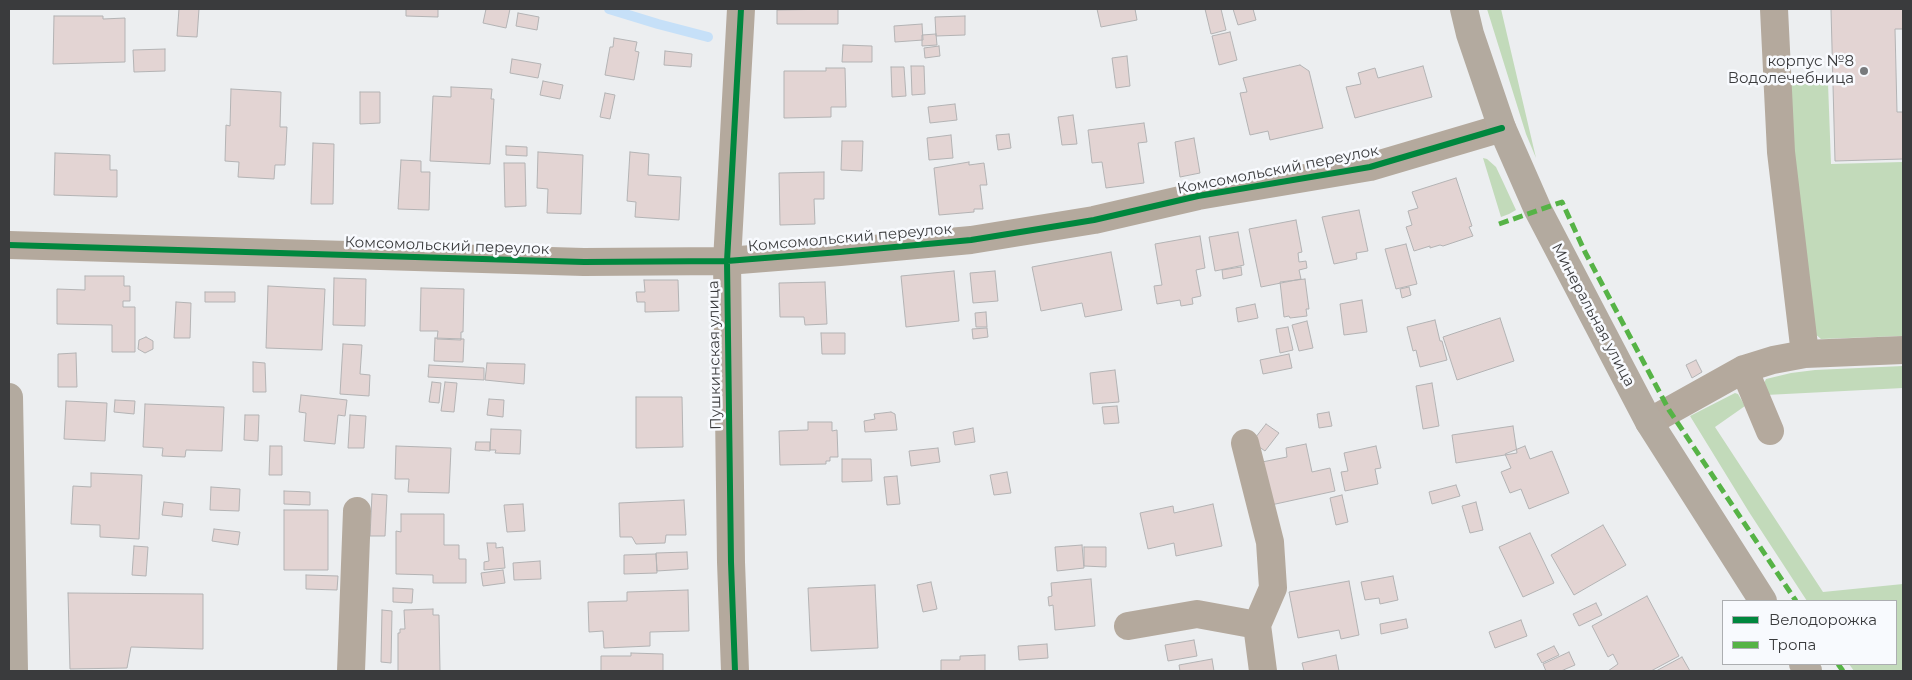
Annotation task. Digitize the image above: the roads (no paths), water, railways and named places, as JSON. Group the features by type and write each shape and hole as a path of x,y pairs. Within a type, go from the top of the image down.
{"main road":[{"name":"Минеральная улица","path":"1464,9 1470,34 1502,128 1538,210 1649,422 1762,600"},
{"path":"9,397 14,671"}],"street":[{"name":"Пушкинская улица","path":"735,671 731,562 727,261 741,9"},
{"path":"1774,9 1781,152 1805,354"},
{"name":"Комсомольский переулок","path":"9,246 584,262 727,261 971,240 1094,220 1198,196 1370,167 1502,128"},
{"path":"1649,422 1744,369 1773,360 1805,354 1903,350"},
{"path":"1744,369 1770,431"},
{"path":"1245,443 1270,542 1273,588 1257,625 1264,671"},
{"path":"351,671 357,511"},
{"path":"1128,626 1197,614 1257,625"}],"waterway":[{"path":"609,9 708,37"}],"place":[{"name":"корпус №8 Водолечебница","path":"1864,71"}]}
